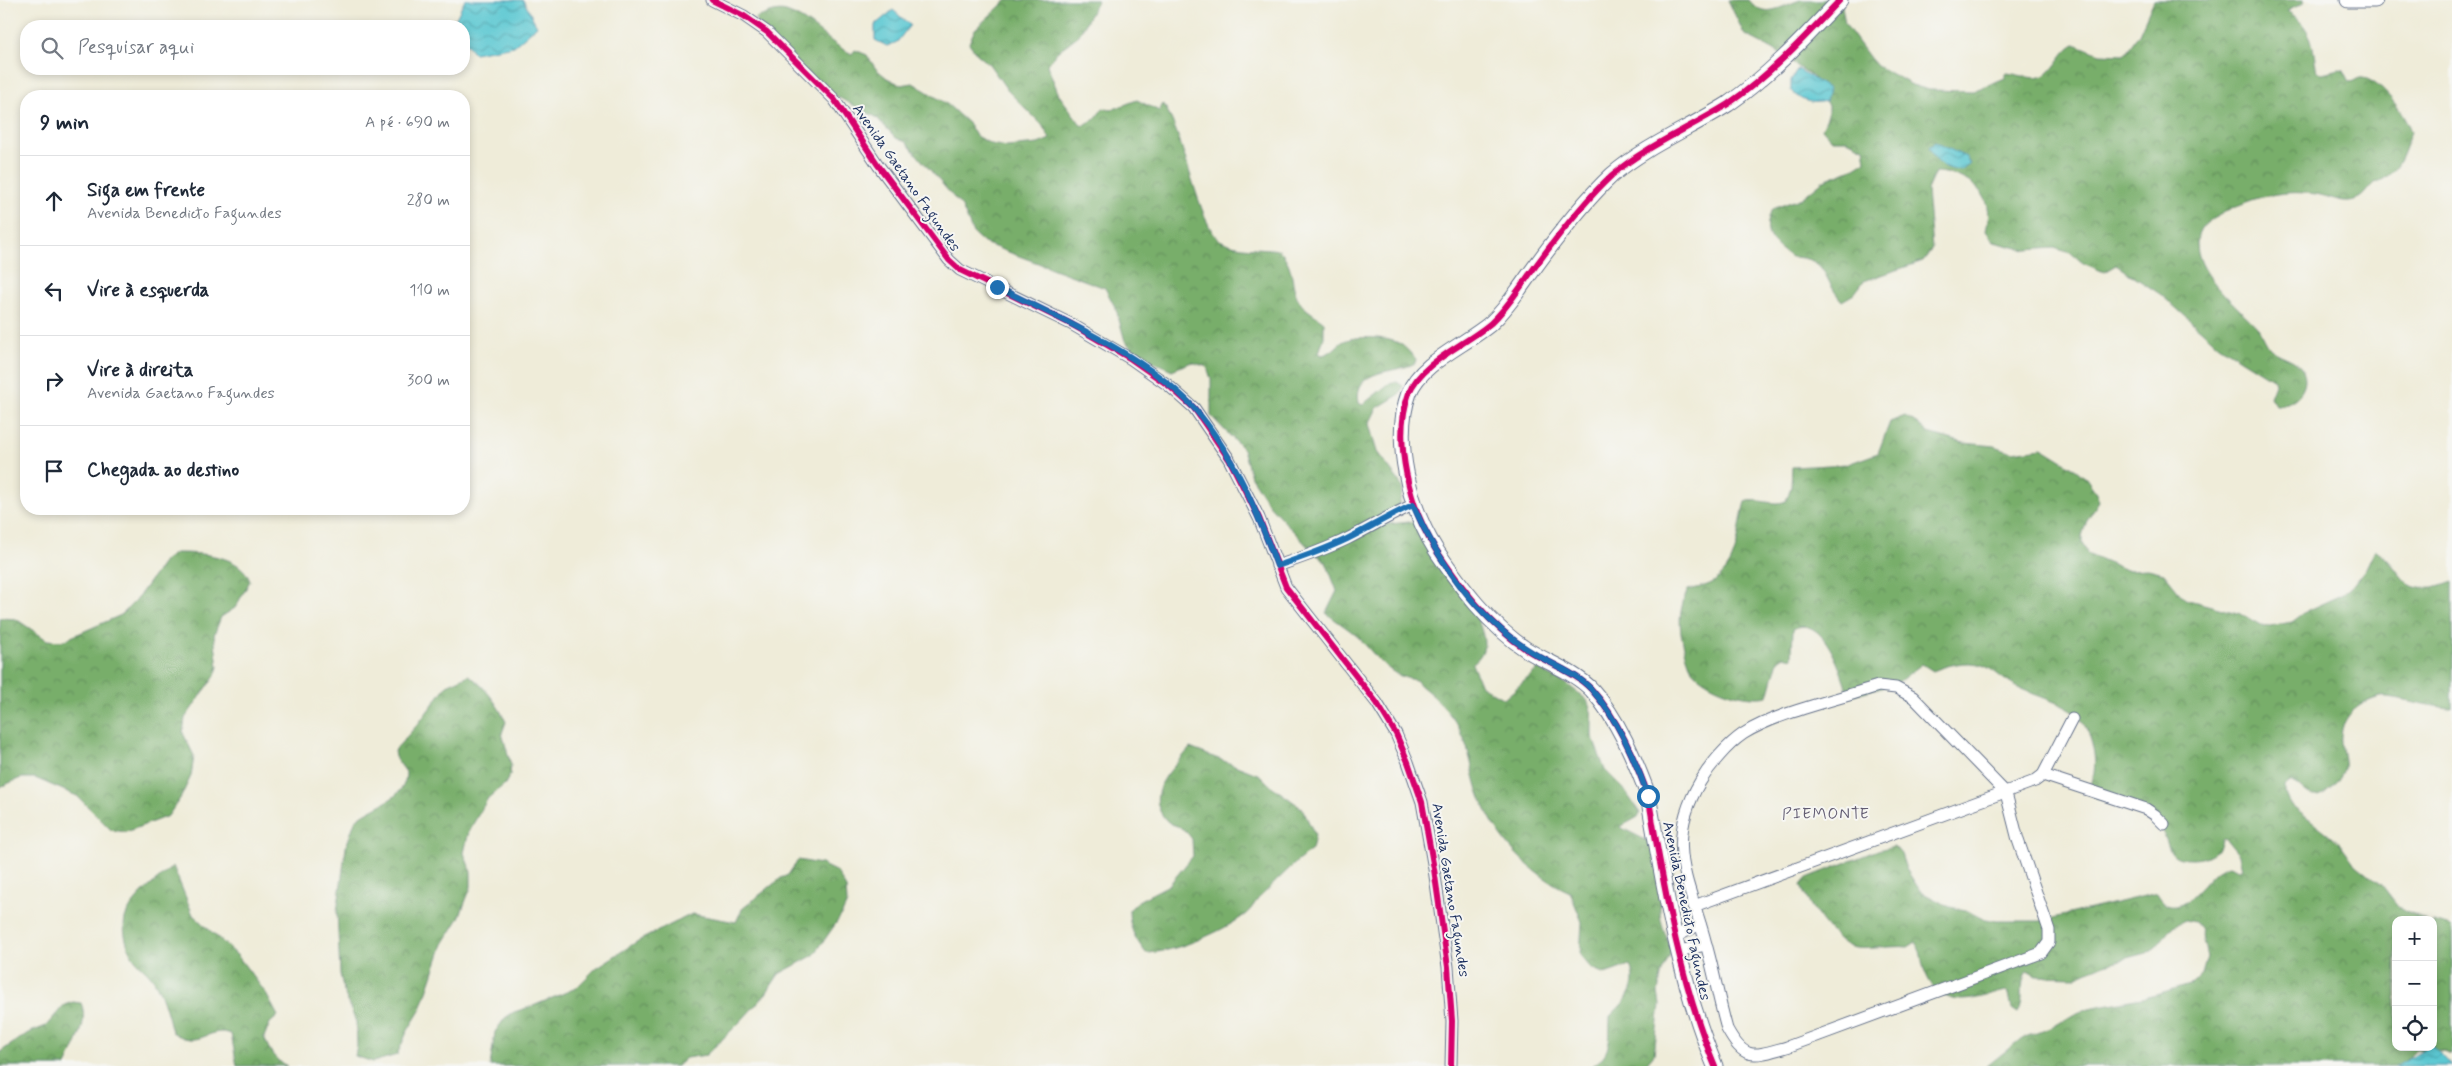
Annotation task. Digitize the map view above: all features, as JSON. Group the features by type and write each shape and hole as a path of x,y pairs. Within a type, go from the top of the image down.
{"street":[{"name":"Avenida Gaetano Fagundes","path":"712,0 744,16 767,32 834,99 878,165 949,260 960,270 1071,324 1131,359 1168,385 1194,408 1229,458 1259,518 1286,587 1378,703 1396,734 1422,802 1448,967 1452,1020 1451,1066"},
{"name":"Avenida Benedicto Fagundes","path":"1715,1066 1698,1022 1677,944 1648,796 1639,771 1605,707 1591,689 1578,678 1526,649 1496,626 1453,575 1422,526 1413,505 1404,450 1404,415 1410,391 1419,378 1428,368 1489,324 1508,306 1570,223 1611,176 1626,163 1730,102 1788,55 1840,0"},
{"path":"2348,0 2375,0"},
{"path":"1277,566 1324,549 1413,505"},
{"path":"1878,686 1896,688 1913,698 2006,793 2018,840 2049,930 2049,942 2041,953 1820,1035 1755,1056 1741,1050 1727,1029 1706,944 1694,906 1687,884 1681,849 1682,826 1689,801 1706,772 1742,735 1766,722 1878,686"},
{"path":"1694,906 2035,782 2043,775 2072,718"},
{"path":"2043,775 2146,809 2164,824"},
{"path":"1677,944 1700,924"},
{"path":"1677,944 1706,944"}],"green space":[{"path":"1007,0 1098,0 1079,35 1057,52 1047,65 1059,95 1082,126 1095,119 1103,108 1111,110 1137,100 1159,111 1163,104 1170,116 1205,217 1213,232 1220,240 1234,245 1279,250 1288,263 1299,301 1307,310 1324,322 1324,337 1319,353 1322,355 1329,353 1344,341 1350,339 1374,338 1397,342 1416,359 1415,363 1369,377 1362,383 1359,391 1359,403 1362,405 1390,383 1397,382 1403,386 1400,394 1377,408 1369,424 1377,452 1399,481 1403,491 1399,504 1379,525 1409,522 1421,524 1448,566 1469,601 1482,633 1483,651 1472,664 1481,686 1504,699 1538,669 1567,684 1587,700 1592,714 1592,736 1605,770 1623,788 1640,813 1638,817 1620,827 1667,851 1677,862 1664,892 1660,914 1672,951 1662,972 1658,992 1660,1005 1654,1054 1644,1066 1592,1066 1604,1056 1607,1050 1610,1016 1626,999 1632,987 1633,981 1630,965 1605,974 1591,968 1580,955 1582,922 1570,892 1554,884 1526,863 1502,837 1484,807 1464,739 1452,718 1416,680 1398,675 1390,670 1358,637 1326,613 1337,591 1326,562 1311,550 1269,505 1251,477 1243,449 1211,416 1211,379 1207,367 1192,362 1172,370 1138,355 1125,341 1116,309 1105,288 984,243 973,233 962,207 906,142 896,138 876,117 828,92 794,62 766,43 759,32 756,18 778,11 795,15 844,50 852,54 855,50 867,55 876,69 887,78 901,85 913,83 947,104 969,124 976,136 991,144 1007,147 1038,144 1050,139 1042,125 1008,91 989,64 977,54 969,43 975,29"},
{"path":"1728,0 1749,0 1761,10 1767,11 1801,0 1841,0 1845,24 1877,66 1912,85 1929,90 1973,91 2005,78 2005,73 2032,78 2046,75 2070,47 2075,44 2100,54 2124,55 2139,34 2154,0 2305,0 2302,4 2287,11 2296,17 2307,30 2312,44 2317,72 2322,73 2340,69 2343,70 2349,82 2361,78 2370,80 2385,92 2399,108 2411,132 2394,169 2385,178 2372,185 2359,198 2343,201 2321,195 2302,193 2265,196 2229,210 2210,221 2200,230 2197,239 2199,256 2211,279 2258,328 2270,348 2297,363 2303,371 2305,384 2299,395 2288,403 2275,405 2270,397 2275,384 2274,380 2218,345 2160,294 2116,265 2104,272 2083,263 2071,253 2054,248 2026,250 1994,242 1986,231 1988,210 1984,196 1966,180 1950,174 1935,172 1927,190 1932,249 1923,261 1864,281 1854,294 1842,301 1835,293 1819,265 1804,258 1791,257 1773,242 1768,232 1769,218 1772,209 1802,198 1824,180 1855,168 1866,161 1864,148 1847,140 1832,140 1822,129 1828,115 1828,106 1813,77 1773,49 1744,34"},
{"path":"1905,416 1928,433 1964,443 1995,446 2012,452 2042,448 2086,478 2095,491 2099,501 2087,520 2082,536 2082,543 2087,553 2126,570 2148,569 2164,573 2185,599 2241,614 2264,627 2292,622 2308,610 2341,595 2352,586 2366,568 2375,549 2386,558 2406,582 2413,586 2422,588 2435,587 2452,581 2452,708 2386,697 2372,699 2357,707 2343,726 2341,742 2344,768 2338,780 2325,792 2317,796 2308,794 2290,782 2285,786 2285,794 2289,803 2340,843 2354,863 2381,885 2398,907 2418,916 2392,916 2392,1051 2414,1051 2399,1066 1987,1066 2022,1038 2051,1028 2089,1008 2157,995 2192,984 2202,974 2207,957 2200,928 2195,922 2185,920 2173,926 2156,947 2147,953 2105,964 2075,977 2036,976 2027,971 2024,976 2022,1002 2018,1013 2012,1009 2009,994 2006,991 1959,1000 1949,998 1940,993 1932,985 1925,972 1916,942 1908,947 1851,947 1844,944 1821,920 1808,901 1801,885 1807,878 1878,850 1894,846 1901,854 1906,869 1921,892 1950,907 1966,910 1981,918 1997,921 2040,921 2157,893 2165,903 2173,906 2189,899 2218,870 2229,866 2239,870 2242,868 2239,855 2225,838 2222,839 2219,849 2203,858 2181,858 2171,851 2164,835 2153,823 2093,796 2089,789 2094,772 2094,752 2088,733 2079,717 2059,704 2013,685 1991,669 1982,665 1970,663 1957,664 1933,671 1922,664 1897,683 1849,696 1842,674 1830,648 1814,630 1804,626 1793,629 1792,658 1784,656 1778,660 1768,696 1749,697 1727,692 1707,682 1692,670 1682,639 1680,620 1684,600 1688,590 1712,583 1730,564 1737,544 1745,502 1781,503 1786,501 1791,487 1792,467 1848,464 1878,453 1890,422"},
{"path":"175,553 207,555 229,560 245,572 250,581 235,608 221,617 214,635 218,667 215,676 185,718 183,733 194,756 191,776 181,797 168,816 126,832 111,830 77,796 35,778 21,778 0,787 0,618 16,619 47,640 62,641 121,615 136,600 165,560"},
{"path":"469,675 491,696 506,722 502,733 511,765 510,775 505,784 488,798 469,831 464,853 471,872 471,887 459,918 443,944 421,1009 407,1032 397,1055 373,1062 355,1056 357,1046 356,1022 344,992 340,974 337,912 346,847 355,821 395,796 405,782 406,772 395,757 394,751 418,724 447,685"},
{"path":"1190,748 1260,775 1270,785 1302,808 1315,835 1312,850 1291,867 1237,921 1212,934 1184,945 1146,953 1133,933 1129,910 1140,900 1169,885 1193,856 1192,839 1178,826 1167,821 1160,811 1157,801 1163,781"},
{"path":"798,860 821,864 837,872 846,888 847,903 841,916 814,955 779,974 765,995 706,1055 686,1058 677,1066 490,1066 495,1032 505,1018 514,1012 576,988 596,968 638,941 692,914 736,922 742,909 781,878 788,875"},
{"path":"173,866 193,915 237,955 265,992 278,1016 270,1023 264,1037 272,1054 287,1066 237,1066 231,1034 223,1032 190,1039 172,1032 164,1002 154,980 136,961 130,951 125,938 124,924 127,913 136,900"},
{"path":"2437,923 2452,927 2452,1055 2435,1051 2437,1051"},
{"path":"73,1002 81,1003 83,1019 80,1035 66,1066 0,1066 0,1052 28,1033 46,1026 64,1005"}],"water":[{"path":"465,0 523,0 537,26 514,46 474,53 470,48 470,20 455,20"},
{"path":"893,10 910,25 897,42 887,46 875,40 875,25"},
{"path":"1798,69 1829,89 1826,101 1807,101 1799,98 1791,91 1791,80"},
{"path":"1935,142 1966,157 1970,164 1961,171 1941,164 1934,157 1929,147"},
{"path":"2437,1050 2452,1066 2395,1066 2420,1051"}],"cycle path":[{"path":"712,0 744,16 767,32 834,99 878,165 949,260 960,270 1071,324 1131,359 1168,385 1194,408 1229,459 1259,518 1286,587 1377,703 1396,734 1408,762 1422,802 1448,967 1452,1021 1451,1066"},
{"path":"1715,1066 1702,1033 1682,967 1648,795 1625,740 1610,714 1592,690 1570,673 1527,650 1500,629 1455,578 1436,550 1418,515 1406,474 1402,432 1404,412 1409,393 1415,382 1445,354 1481,331 1496,318 1508,305 1565,228 1612,175 1639,155 1714,113 1743,93 1787,55 1840,0"}],"district":[{"name":"PIEMONTE","path":"1826,814"}],"route":[{"path":"997,287 1071,324 1131,359 1168,385 1194,408 1229,458 1259,518 1277,566 1309,556 1413,505 1422,526 1453,575 1496,626 1526,649 1578,678 1591,689 1605,707 1627,746 1648,796"}]}
